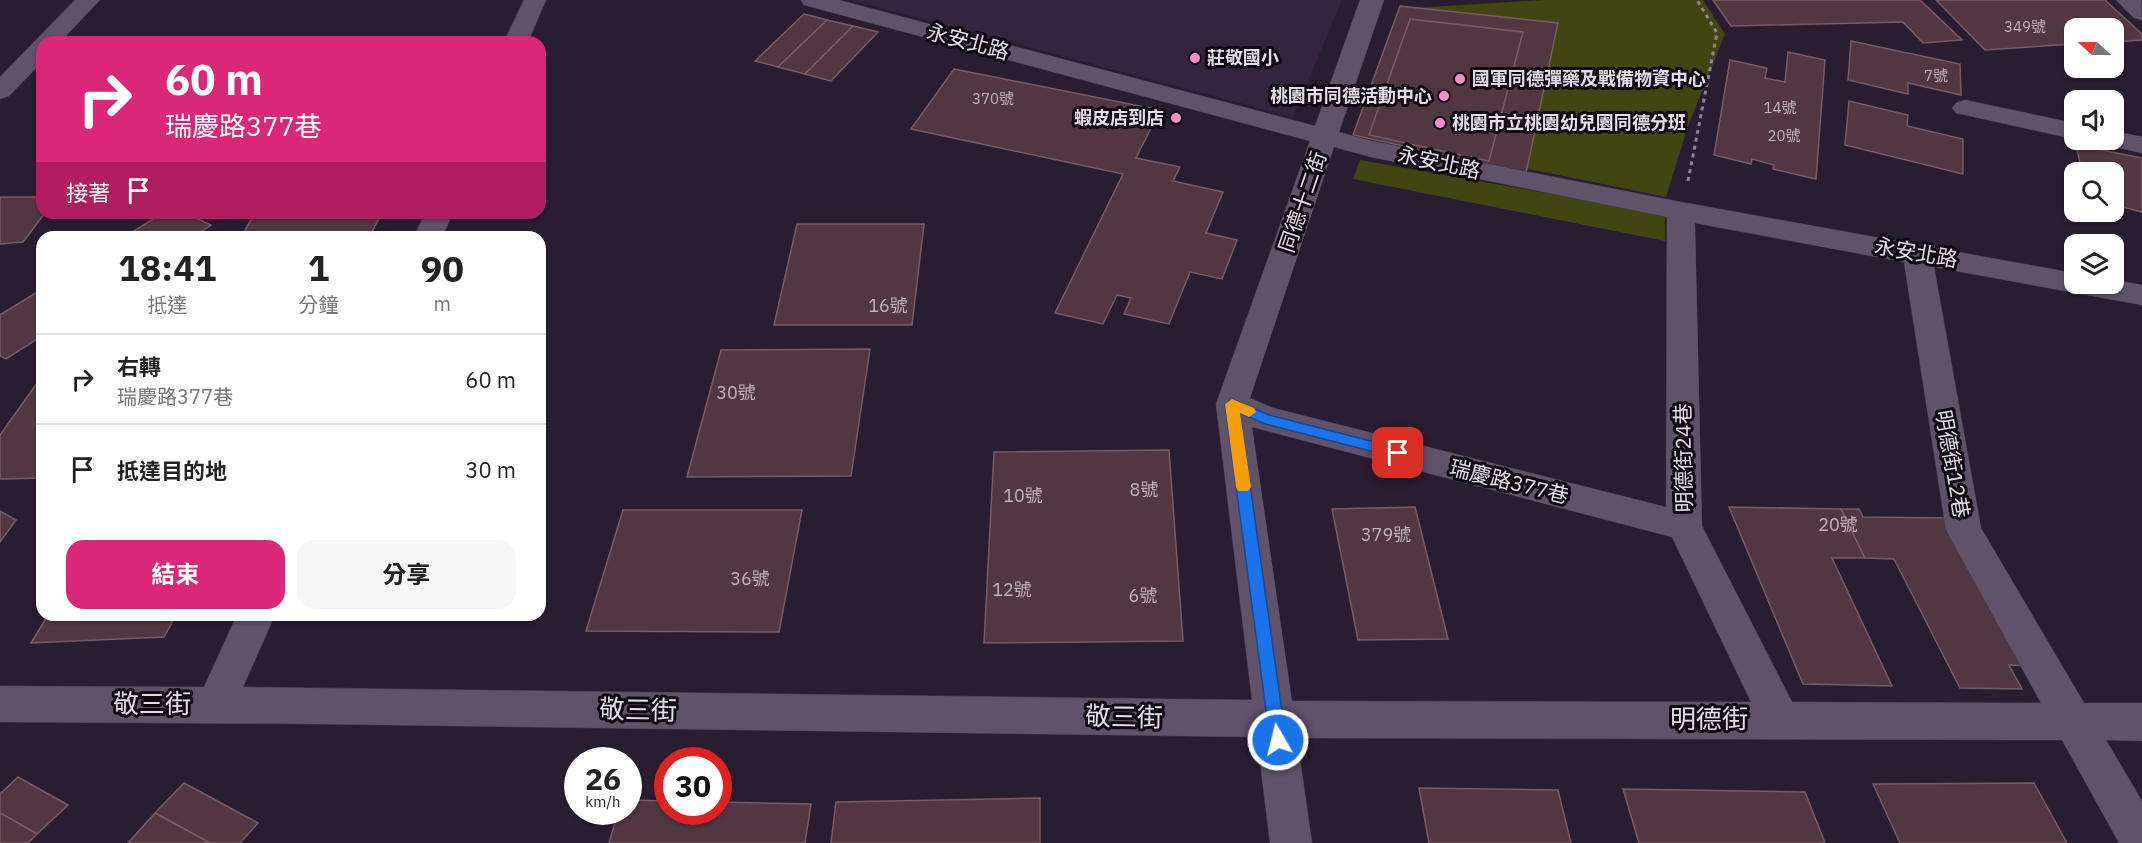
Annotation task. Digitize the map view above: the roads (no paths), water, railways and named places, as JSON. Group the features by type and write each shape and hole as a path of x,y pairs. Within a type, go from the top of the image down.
{"street":[{"path":"53,36 88,0"},
{"path":"519,36 535,0"},
{"name":"永安北路","path":"812,0 1325,138 1417,159 1682,211 2064,281"},
{"name":"同德十二街","path":"1232,404 1372,0"},
{"path":"2128,0 2142,13"},
{"path":"0,91 36,54"},
{"path":"1965,108 2064,129"},
{"path":"2124,141 2142,145"},
{"name":"明德街24巷","path":"1682,211 1684,526 1780,719"},
{"name":"明德街12巷","path":"1917,253 1964,530 2142,842"},
{"path":"2124,292 2142,295"},
{"path":"1232,404 1291,843"},
{"name":"瑞慶路377巷","path":"1232,404 1265,419 1684,526"},
{"path":"216,704 253,621"},
{"name":"敬三街","path":"0,704 216,704 1275,719"},
{"name":"明德街","path":"1275,719 2142,722"}],"place":[{"name":"莊敬國小","path":"1195,58"},
{"name":"國軍同德彈藥及戰備物資中心","path":"1460,79"},
{"name":"桃園市同德活動中心","path":"1444,96"},
{"name":"蝦皮店到店","path":"1176,118"},
{"name":"桃園市立桃園幼兒園同德分班","path":"1440,123"}]}
